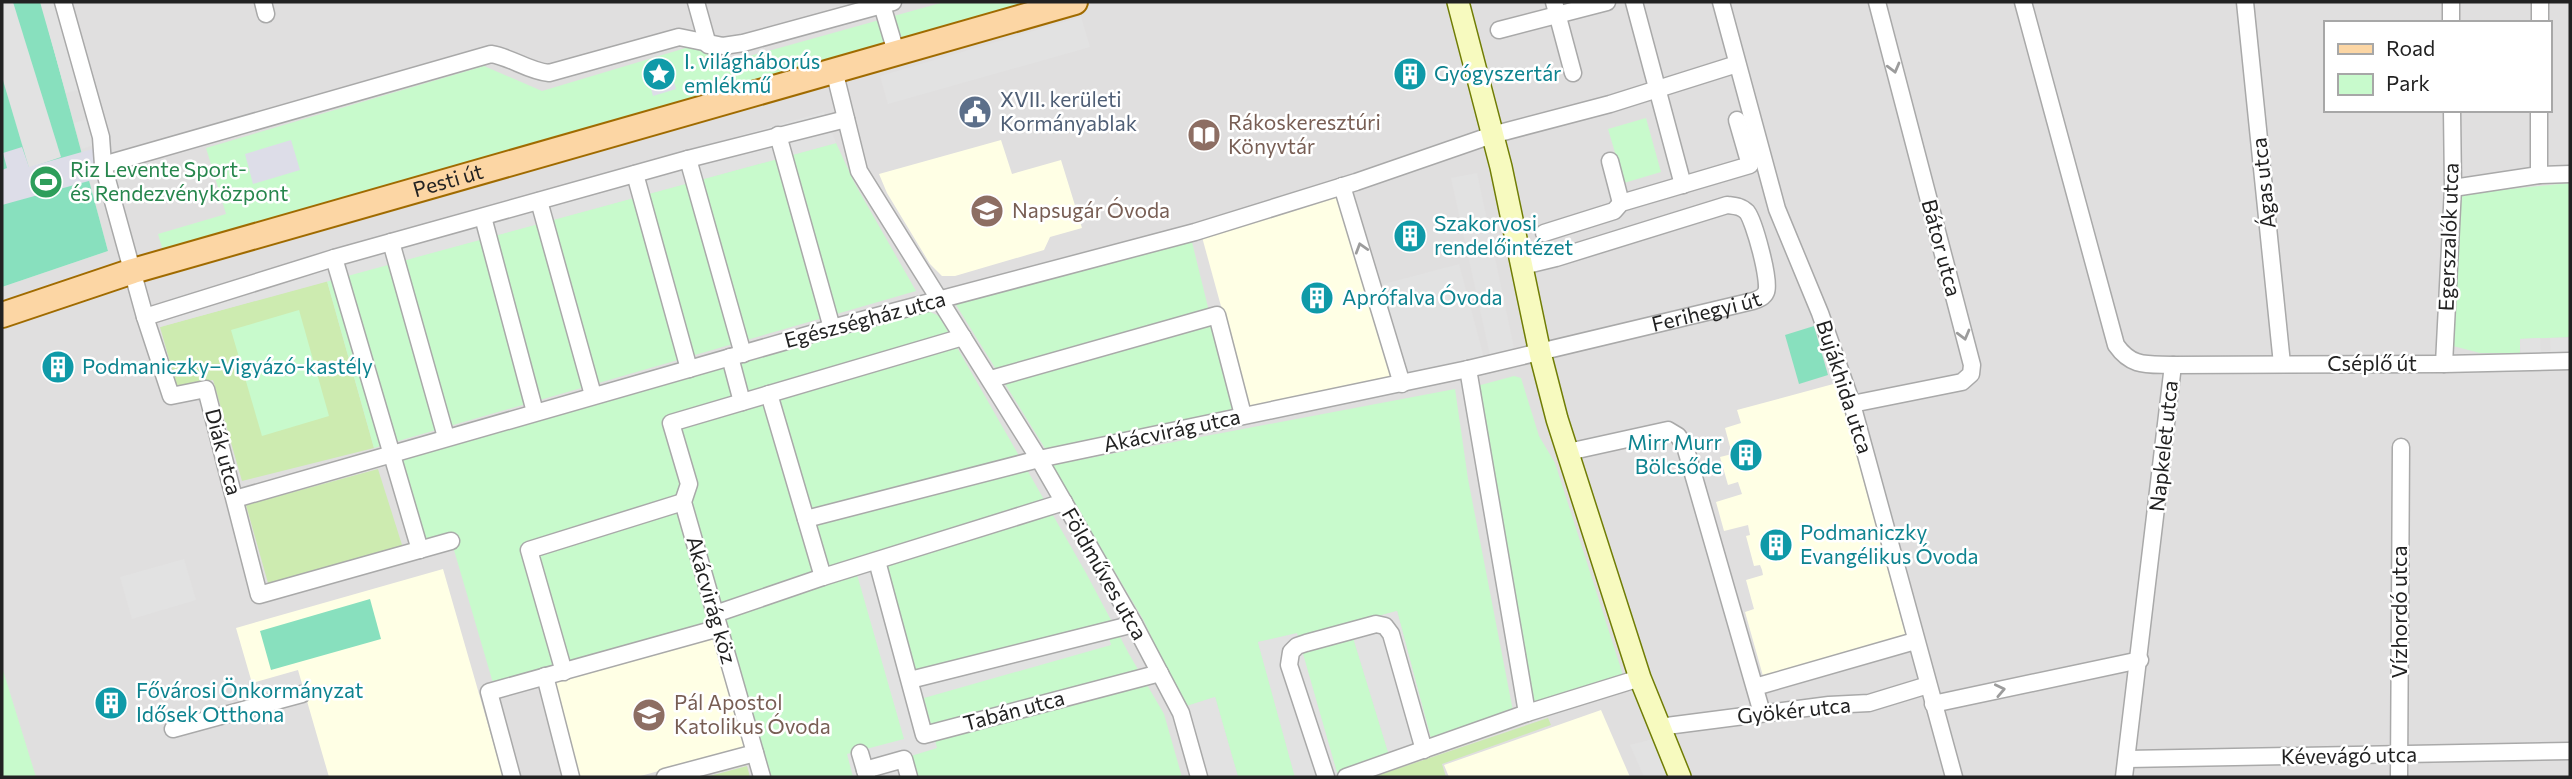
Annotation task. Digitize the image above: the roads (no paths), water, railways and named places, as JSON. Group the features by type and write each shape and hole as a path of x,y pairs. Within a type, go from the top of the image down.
{"main road":[{"name":"Pesti út","path":"2,315 133,271 1075,2"},
{"path":"1458,2 1523,266 1540,353 1568,452 1640,678 1680,777"}],"street":[{"name":"Diák utca","path":"63,2 101,137 103,165 145,317 171,396 206,389 259,595 420,550"},
{"path":"696,2 708,45"},
{"path":"1499,30 1556,8 1607,2"},
{"path":"1634,2 1683,185"},
{"name":"Bujákhida utca","path":"1721,2 1777,209 1821,313 1852,404 1954,777"},
{"name":"Bátor utca","path":"1852,404 1962,382 1971,374 1972,365 1877,2"},
{"name":"Napkelet utca","path":"2023,2 2116,345 2124,357 2137,363 2173,365 2124,777"},
{"name":"Ágas utca","path":"2245,2 2282,364"},
{"path":"2451,2 2451,21"},
{"path":"2540,2 2540,21"},
{"path":"103,165 491,54 538,72 549,73 679,37 708,45 743,43 888,3 896,52"},
{"path":"1556,8 1573,73"},
{"path":"1492,135 1737,64"},
{"name":"Földműves utca","path":"834,70 859,171 1039,459 1134,624 1181,713 1199,777"},
{"name":"Egerszalók utca","path":"2444,364 2453,188 2452,112"},
{"path":"2539,112 2539,175"},
{"path":"145,317 334,258 688,159 846,119"},
{"path":"1544,233 1614,211 1621,203 1750,165 1737,120"},
{"path":"778,135 832,328"},
{"name":"Egészségház utca","path":"235,499 832,328 1195,232 1492,135"},
{"path":"688,159 737,356 743,402"},
{"path":"1610,161 1621,203"},
{"path":"635,174 689,369"},
{"path":"2453,188 2539,175 2570,174"},
{"path":"1342,186 1402,384"},
{"path":"539,201 593,395"},
{"name":"Ferihegyi út","path":"1523,266 1727,205 1737,206 1750,216 1768,281 1766,294 1753,301 1540,353"},
{"path":"483,217 535,412"},
{"path":"391,242 446,438"},
{"path":"334,258 420,550 451,541"},
{"path":"990,379 1217,315 1243,415"},
{"name":"Egészségház utca","path":"671,423 963,337"},
{"name":"Akácvirág utca","path":"806,519 1039,459 1540,353"},
{"name":"Cséplő út","path":"2173,365 2444,364 2570,360"},
{"path":"1468,369 1527,713"},
{"path":"769,394 823,577"},
{"name":"Akácvirág köz","path":"671,423 689,484 683,502 762,777"},
{"path":"1568,452 1668,430 1678,436 1685,446 1762,713"},
{"name":"Vízhordó utca","path":"2399,777 2401,447"},
{"path":"564,672 529,550 683,502"},
{"path":"512,777 489,692 564,672 717,621 823,577 1064,502"},
{"name":"Tabán utca","path":"877,561 925,735 1160,673"},
{"path":"910,680 1134,624"},
{"path":"1326,777 1289,665 1291,652 1306,643 1376,625 1385,626 1391,634 1424,750"},
{"path":"1755,687 1915,641"},
{"path":"1933,704 2140,660"},
{"path":"545,676 571,777"},
{"path":"1346,777 1527,713 1640,678"},
{"name":"Gyökér utca","path":"1659,727 1829,705 1869,703 1927,685"},
{"path":"173,729 302,694"},
{"name":"Kévevágó utca","path":"2127,759 2570,751"},
{"path":"665,777 755,753"},
{"path":"860,753 866,774 904,759 909,777"}],"place":[{"name":"I. világháborús emlékmű","path":"659,74"},
{"name":"Gyógyszertár","path":"1410,74"},
{"name":"XVII. kerületi Kormányablak","path":"975,112"},
{"name":"Rákoskeresztúri Könyvtár","path":"1204,135"},
{"name":"Riz Levente Sport- és Rendezvényközpont","path":"46,182"},
{"name":"Napsugár Óvoda","path":"987,211"},
{"name":"Szakorvosi rendelőintézet","path":"1410,236"},
{"name":"Aprófalva Óvoda","path":"1317,298"},
{"name":"Podmaniczky–Vigyázó-kastély","path":"58,367"},
{"name":"Mirr Murr Bölcsőde","path":"1746,455"},
{"name":"Podmaniczky Evangélikus Óvoda","path":"1776,545"},
{"name":"Fővárosi Önkormányzat Idősek Otthona","path":"111,703"},
{"name":"Pál Apostol Katolikus Óvoda","path":"649,715"}]}
